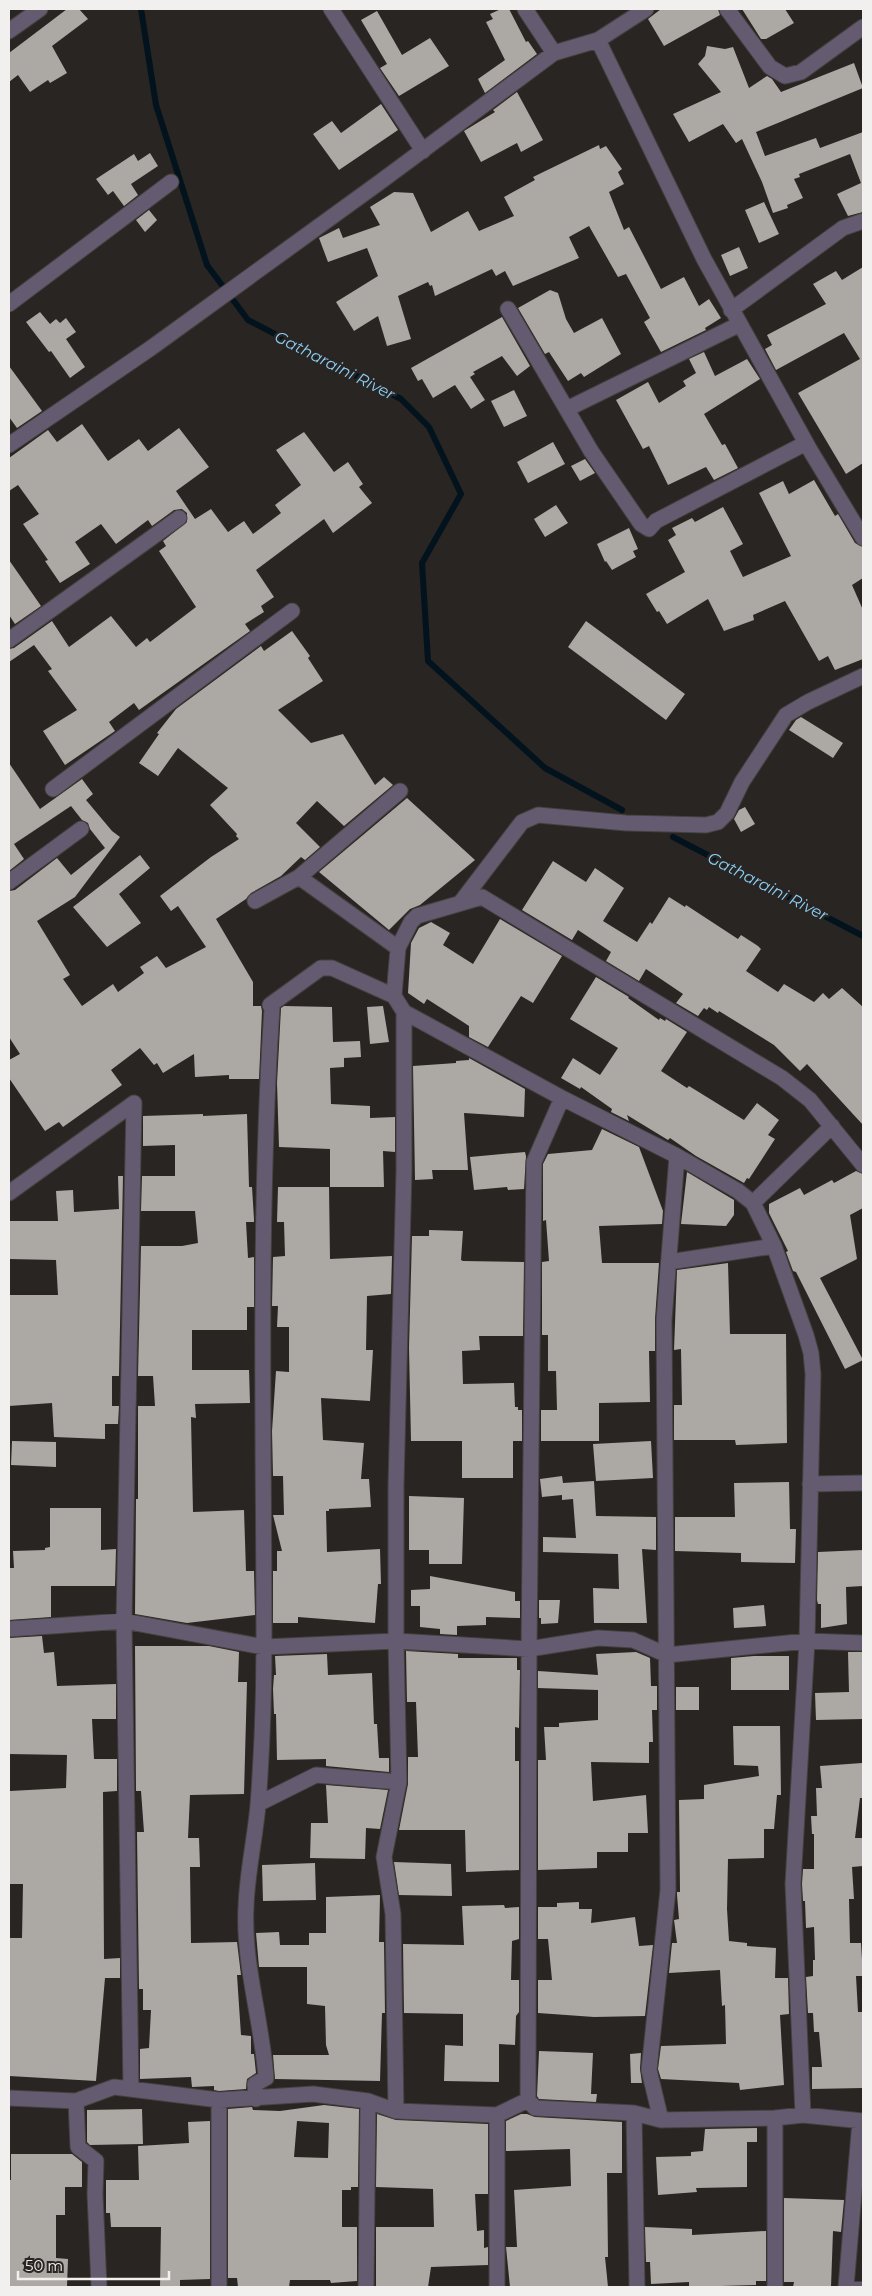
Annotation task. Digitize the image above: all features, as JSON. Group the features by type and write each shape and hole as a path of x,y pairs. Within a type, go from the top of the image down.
{"street":[{"path":"9,31 40,9"},
{"path":"331,9 423,151"},
{"path":"525,9 554,53"},
{"path":"9,445 217,301 554,53 598,40 646,9"},
{"path":"727,9 770,67 785,76 801,72 863,27"},
{"path":"598,40 704,259 731,310 806,443 863,538"},
{"path":"9,304 171,182"},
{"path":"731,310 843,228 863,221"},
{"path":"508,309 591,451 641,524 649,529 656,521 806,443"},
{"path":"566,409 740,324"},
{"path":"9,640 98,578 179,518"},
{"path":"53,788 292,611"},
{"path":"461,902 522,822 529,817 538,815 635,823 706,825 718,822 727,813 742,782 786,715 808,702 863,676"},
{"path":"255,901 299,877 400,791"},
{"path":"9,882 81,829"},
{"path":"299,877 398,948"},
{"path":"394,996 398,948 406,929 417,916 482,897 782,1078 810,1100 863,1165"},
{"path":"256,2099 254,2084 266,2078 264,2049 250,1975 246,1908 258,1804 264,1648 265,1203 266,1096 272,1008 270,1005 321,968 339,971 394,996 404,1012 562,1098 677,1156 738,1191 753,1203 774,1246 811,1353 806,1640 793,1884 803,2116"},
{"path":"396,2111 393,1914 384,1857 399,1782 396,1641 396,1475 404,1171 404,1012"},
{"path":"562,1098 534,1162 529,1649 528,2100 535,2108 634,2113 661,2120 803,2116 862,2121 846,2287"},
{"path":"9,1193 134,1103 124,1621 131,2090"},
{"path":"753,1203 832,1126"},
{"path":"661,2120 649,2070 668,1890 664,1320 677,1156"},
{"path":"669,1262 774,1246"},
{"path":"810,1484 863,1483"},
{"path":"9,1629 124,1621 264,1648 396,1641 529,1649 598,1638 633,1640 667,1655 806,1640 863,1643"},
{"path":"258,1804 316,1775 399,1782"},
{"path":"9,2098 76,2101 114,2087 219,2100 313,2094 368,2101 396,2111 497,2115 528,2100"},
{"path":"219,2100 219,2287"},
{"path":"76,2101 78,2147 96,2161 95,2194 99,2287"},
{"path":"366,2287 368,2101"},
{"path":"634,2113 637,2287"},
{"path":"497,2115 497,2287"},
{"path":"775,2287 776,2118"}],"lane":[{"path":"846,2287 863,2287"}],"building":[{"path":"67,9 79,9 88,19 52,46 67,73 50,83 48,80 30,92 18,75 9,82 9,53"},
{"path":"501,9 509,9 526,42 528,41 537,54 485,93 478,79 505,60 486,22 493,19 490,14"},
{"path":"661,9 718,9 720,15 664,46 648,19"},
{"path":"742,9 785,9 794,23 766,39 761,39"},
{"path":"377,11 402,55 430,38 449,66 399,96 380,68 387,64 361,20"},
{"path":"707,46 725,49 733,47 749,88 767,76 772,79 781,92 854,63 863,88 756,132 765,156 816,138 820,148 863,132 863,212 848,216 837,194 861,183 850,154 799,174 800,177 794,179 803,198 787,205 788,208 773,213 762,182 742,139 736,143 723,124 689,142 673,114 721,92 698,64 705,56"},
{"path":"517,92 543,140 521,152 517,143 481,162 464,131 495,112 493,110"},
{"path":"381,104 398,130 339,170 313,134 332,121 341,133"},
{"path":"599,145 600,149 606,146 622,169 618,172 624,184 609,192 624,230 629,227 661,289 684,277 699,306 709,299 721,318 705,328 706,330 661,352 644,322 650,318 626,274 618,277 589,226 569,237 579,258 513,286 505,271 496,276 492,269 435,296 432,285 430,286 428,282 398,296 411,339 387,346 378,316 354,331 336,302 378,276 367,248 328,262 319,238 339,228 343,238 380,225 370,207 394,192 413,193 431,232 468,211 479,231 514,216 504,197 535,180 533,177"},
{"path":"150,153 158,166 131,184 138,195 124,206 113,191 108,195 96,179 134,154 138,161"},
{"path":"764,202 779,234 759,243 745,210"},
{"path":"149,210 157,220 145,232 136,220"},
{"path":"739,247 748,268 730,276 721,255"},
{"path":"863,267 863,463 846,474 798,393 860,359 844,333 776,370 765,349 772,345 767,335 826,304 813,284 836,271 842,280"},
{"path":"550,290 558,293 566,319 574,333 602,318 621,354 584,377 581,373 568,381 549,352 545,354 518,308"},
{"path":"40,312 50,324 56,319 60,323 66,318 76,332 66,339 85,367 70,378 51,351 49,352 26,322"},
{"path":"502,317 530,366 517,376 502,356 473,372 475,374 470,377 485,400 471,409 455,385 433,398 422,379 418,381 411,368"},
{"path":"704,352 715,376 747,359 760,379 704,414 722,445 725,444 738,468 714,480 706,467 668,485 649,446 643,449 616,400 648,382 659,403 686,386 683,381 696,373 689,359"},
{"path":"9,366 42,411 17,428 9,417"},
{"path":"514,390 527,416 504,427 491,401"},
{"path":"82,424 108,461 139,439 148,451 179,428 209,467 176,491 195,519 211,509 228,532 244,521 253,534 281,513 275,505 301,485 276,450 304,432 334,472 348,462 363,484 359,487 372,503 333,533 324,519 256,570 274,597 261,606 264,612 245,624 250,631 139,710 134,703 109,722 115,731 65,765 43,731 77,710 48,671 52,669 34,645 9,662 9,649 14,648 52,621 69,647 111,616 136,647 147,638 150,642 196,607 159,551 166,546 163,541 187,522 187,513 182,509 174,510 152,526 148,520 116,544 101,524 75,542 90,564 60,583 45,561 48,560 23,524 39,514 18,485 9,491 9,458 48,430 57,442"},
{"path":"553,442 565,464 528,483 517,462"},
{"path":"585,459 595,473 580,481 571,466"},
{"path":"814,480 835,516 838,514 855,543 863,547 863,578 852,585 863,610 863,659 835,670 828,656 819,661 785,601 753,615 754,620 724,631 708,599 667,624 646,594 685,572 668,540 676,535 672,528 692,518 695,522 723,507 743,544 730,551 743,577 791,556 759,493 783,481 789,494"},
{"path":"556,505 568,523 545,537 534,519"},
{"path":"629,528 638,549 633,551 636,557 612,570 605,562 597,544"},
{"path":"9,560 41,606 15,624 9,615"},
{"path":"586,621 685,694 666,720 568,647"},
{"path":"292,631 310,656 308,658 323,681 278,710 311,743 343,734 375,785 384,777 393,785 344,826 317,801 296,823 320,847 305,860 301,857 281,876 251,893 246,899 216,919 253,982 253,1006 261,1006 259,1079 229,1079 229,1075 195,1077 194,1054 163,1073 157,1063 154,1065 140,1048 111,1070 122,1085 63,1127 59,1122 45,1131 9,1078 9,1060 20,1054 9,1037 9,891 15,890 57,858 71,875 105,848 90,829 88,823 82,820 71,806 14,844 24,859 9,871 9,763 40,809 82,779 93,794 86,800 112,831 120,837 75,897 37,921 70,975 63,979 82,1006 113,984 118,992 144,973 140,967 157,956 166,968 206,947 178,906 171,911 160,896 211,857 239,839 236,836 237,834 210,805 228,788 178,748 158,776 139,763 159,734 157,733 176,709 261,646 264,651"},
{"path":"801,717 843,743 833,758 789,730 796,720"},
{"path":"407,798 475,860 420,905 410,909 389,930 319,872"},
{"path":"745,807 755,824 741,832 734,819 739,810"},
{"path":"140,855 150,868 119,894 141,923 107,947 73,907"},
{"path":"553,861 586,882 595,868 624,888 603,921 637,942 650,922 652,924 669,897 685,907 686,905 738,939 741,935 758,946 761,949 746,971 778,992 784,984 814,1002 823,993 829,999 842,988 863,1007 863,1125 807,1064 800,1071 774,1045 719,1011 718,1013 709,1007 707,1010 704,1008 698,1016 676,1003 683,994 646,969 639,981 606,961 611,952 578,930 572,940 522,910"},
{"path":"500,919 562,956 533,1003 521,996 488,1047 469,1037 469,1026 427,999 424,1004 408,993 411,943 419,928 431,922 450,933 443,945 473,964"},
{"path":"596,977 629,997 659,1020 660,1018 665,1021 666,1019 687,1032 661,1071 744,1120 757,1103 779,1120 768,1135 775,1139 749,1179 747,1178 744,1183 696,1156 670,1138 668,1140 627,1115 629,1121 611,1112 612,1109 581,1087 580,1089 561,1078 573,1058 600,1075 618,1048 570,1019"},
{"path":"284,1006 332,1007 333,1042 360,1041 361,1057 344,1058 344,1067 330,1068 331,1104 370,1106 370,1118 395,1117 395,1152 383,1151 384,1187 330,1187 330,1149 279,1147 277,1083 281,1008"},
{"path":"383,1006 389,1042 370,1044 367,1007"},
{"path":"469,1058 525,1089 524,1117 464,1113 468,1170 432,1170 433,1179 415,1180 413,1066 456,1063 456,1061 469,1060"},
{"path":"203,1114 203,1116 247,1114 249,1187 252,1187 254,1222 246,1222 248,1258 254,1257 254,1307 247,1307 247,1330 192,1330 192,1370 249,1370 250,1403 195,1404 196,1418 191,1417 193,1512 244,1510 246,1571 254,1571 255,1615 187,1623 135,1614 138,1406 155,1406 153,1376 138,1376 141,1246 182,1246 198,1243 195,1211 141,1211 142,1176 175,1176 175,1145 143,1146 143,1116"},
{"path":"602,1129 639,1147 663,1211 662,1224 599,1226 602,1263 659,1263 655,1351 649,1351 650,1402 599,1403 599,1441 541,1441 541,1410 557,1410 556,1371 548,1371 548,1335 542,1335 542,1262 549,1261 546,1220 543,1221 543,1164 548,1154 592,1150"},
{"path":"525,1152 524,1189 508,1190 507,1187 474,1190 470,1157"},
{"path":"856,1171 863,1174 863,1208 850,1215 857,1259 820,1278 863,1360 845,1369 796,1272 793,1271 786,1252 788,1251 769,1213 769,1204 800,1188 804,1195 832,1180 834,1183"},
{"path":"687,1172 734,1200 734,1215 726,1226 681,1224"},
{"path":"118,1176 123,1176 119,1376 112,1376 112,1406 119,1406 118,1424 105,1424 105,1439 54,1437 52,1403 9,1406 9,1295 58,1295 56,1260 9,1259 9,1221 58,1221 56,1191 73,1190 74,1212 119,1209"},
{"path":"278,1187 329,1187 330,1259 392,1256 391,1294 367,1296 366,1350 373,1350 370,1401 321,1398 323,1440 364,1443 361,1479 369,1479 371,1507 329,1509 329,1511 326,1511 327,1552 380,1549 381,1584 378,1584 375,1623 298,1617 298,1623 273,1623 273,1571 277,1571 277,1551 282,1551 273,1515 284,1515 283,1476 273,1476 272,1431 276,1371 289,1372 289,1327 277,1327 278,1306 272,1306 273,1257 285,1256 284,1222 277,1222"},
{"path":"429,1230 463,1231 461,1260 463,1261 524,1262 523,1336 479,1336 480,1350 462,1351 463,1384 514,1383 515,1407 518,1407 518,1410 522,1410 522,1441 513,1441 513,1478 462,1478 462,1441 411,1441 409,1348 412,1236 429,1236"},
{"path":"728,1263 730,1334 786,1334 787,1443 736,1445 735,1440 674,1440 674,1405 682,1405 681,1349 674,1350 677,1270"},
{"path":"12,1441 56,1442 56,1467 11,1465"},
{"path":"651,1441 653,1478 596,1481 593,1444"},
{"path":"562,1476 563,1483 594,1481 596,1516 656,1517 656,1550 642,1549 647,1623 594,1623 593,1588 619,1589 618,1554 543,1552 543,1537 576,1538 573,1499 562,1500 562,1495 542,1497 540,1479"},
{"path":"789,1482 790,1529 796,1529 795,1563 741,1562 741,1553 675,1551 675,1517 735,1517 734,1483"},
{"path":"409,1496 464,1498 462,1564 429,1564 429,1550 409,1550"},
{"path":"50,1508 101,1508 101,1550 116,1549 115,1586 51,1586 51,1617 9,1620 9,1568 14,1568 13,1551 45,1550 45,1548 50,1547"},
{"path":"863,1550 863,1586 846,1587 847,1624 821,1628 821,1604 818,1604 817,1600 818,1552"},
{"path":"430,1576 515,1592 515,1601 520,1601 520,1618 486,1617 486,1625 457,1626 457,1635 440,1634 440,1629 420,1627 420,1606 411,1606 411,1590 430,1589"},
{"path":"539,1600 560,1600 558,1623 541,1624"},
{"path":"764,1605 766,1626 734,1628 733,1608"},
{"path":"42,1636 44,1653 54,1652 57,1686 116,1684 116,1719 92,1719 94,1759 117,1759 117,1791 103,1792 104,1959 120,1958 120,1978 105,1978 96,2081 9,2076 9,1938 22,1938 23,1884 9,1884 10,1791 66,1788 67,1755 9,1754 9,1638"},
{"path":"135,1646 209,1646 239,1652 238,1682 247,1682 244,1794 190,1795 188,1838 199,1838 200,1867 190,1867 191,1943 237,1942 241,1975 237,1975 241,2035 251,2036 251,2054 254,2054 256,2073 247,2079 246,2089 219,2091 214,2090 214,2086 192,2087 191,2077 140,2079 140,2049 149,2048 151,2010 143,2010 143,1989 139,1989 137,1832 144,1832 141,1791 136,1791"},
{"path":"406,1651 458,1654 458,1658 517,1658 517,1670 520,1670 519,1728 515,1727 515,1761 519,1761 519,1870 466,1872 465,1830 399,1830 408,1784 408,1757 418,1757 416,1702 407,1702"},
{"path":"636,1652 650,1658 651,1686 657,1686 657,1710 652,1710 653,1742 649,1742 649,1763 591,1762 593,1801 646,1795 648,1833 628,1833 628,1852 597,1852 597,1868 538,1870 538,1760 546,1760 544,1727 559,1727 559,1723 598,1720 598,1690 538,1688 538,1671 598,1675 596,1654"},
{"path":"848,1652 863,1652 863,1719 816,1720 815,1693 849,1692"},
{"path":"327,1654 328,1675 372,1673 374,1724 377,1724 379,1758 389,1758 389,1772 326,1766 326,1759 277,1760 276,1714 274,1714 273,1689 274,1675 276,1675 275,1656"},
{"path":"789,1656 789,1690 731,1690 731,1658"},
{"path":"676,1687 699,1687 699,1710 676,1710"},
{"path":"733,1726 780,1726 781,1795 777,1795 774,1829 764,1829 764,1858 728,1859 727,1909 729,1941 747,1943 747,1946 776,1948 775,1978 788,1978 789,2014 780,2015 784,2085 740,2090 739,2083 661,2079 658,2069 661,2046 726,2044 725,2005 722,2006 720,1970 669,1973 672,1943 677,1943 674,1920 679,1919 677,1892 680,1892 679,1800 704,1799 704,1785 759,1776 758,1766 734,1765"},
{"path":"862,1763 862,1798 860,1798 855,1838 863,1838 863,1866 852,1867 854,1899 849,1899 850,1943 861,1943 863,1976 856,1976 858,2012 863,2012 863,2088 812,2089 812,2067 822,2067 819,2032 814,2032 813,2013 808,2013 806,1977 813,1976 813,1960 815,1960 814,1927 806,1928 802,1884 803,1869 814,1869 814,1834 812,1834 811,1816 817,1816 816,1788 822,1788 820,1766"},
{"path":"326,1785 388,1790 380,1829 366,1828 365,1859 310,1858 311,1823 328,1823"},
{"path":"394,1862 451,1864 452,1896 399,1895"},
{"path":"315,1863 316,1900 263,1901 262,1865"},
{"path":"380,1895 379,1942 384,1942 385,2013 382,2013 380,2081 275,2079 273,2055 329,2055 326,2045 325,2006 307,2004 307,1967 259,1967 256,1933 279,1932 280,1945 309,1945 309,1933 326,1933 326,1897"},
{"path":"579,1902 579,1909 592,1909 591,1923 635,1917 639,1946 653,1945 645,2016 594,2017 538,2013 538,1980 552,1980 548,1939 538,1939 538,1907 557,1907 557,1903"},
{"path":"504,1905 505,1908 519,1907 519,1939 512,1941 511,1980 519,1980 519,2012 516,2016 515,2045 499,2044 499,2082 444,2081 445,2045 463,2046 463,2014 404,2013 403,1944 464,1945 462,1906"},
{"path":"539,2051 593,2053 591,2094 597,2094 596,2102 539,2099 537,2096"},
{"path":"641,2053 640,2069 642,2083 631,2083 630,2054"},
{"path":"324,2105 359,2109 358,2187 351,2187 351,2190 342,2190 342,2227 357,2227 357,2281 331,2283 330,2280 290,2280 289,2287 238,2287 237,2278 228,2278 228,2109 252,2107 253,2110 280,2111","holes":["297,2121 329,2123 328,2158 294,2157"]},
{"path":"142,2109 143,2144 90,2145 87,2142 87,2110"},
{"path":"377,2114 396,2120 488,2124 488,2194 475,2194 477,2231 484,2230 484,2248 488,2247 488,2265 431,2267 428,2287 376,2287 376,2227 434,2227 433,2189 376,2187"},
{"path":"521,2114 535,2117 622,2122 622,2173 607,2173 608,2257 605,2257 608,2287 510,2287 506,2247 517,2247 514,2190 571,2186 570,2149 506,2151 506,2121"},
{"path":"210,2121 210,2279 180,2280 180,2287 160,2287 161,2227 111,2227 110,2213 106,2213 106,2180 139,2180 138,2146 189,2143 188,2122"},
{"path":"757,2128 757,2142 747,2142 747,2187 696,2188 697,2192 658,2195 656,2157 691,2156 691,2152 703,2151 705,2129"},
{"path":"11,2154 72,2154 82,2162 82,2187 65,2187 65,2215 56,2215 56,2258 68,2259 67,2287 9,2287 9,2180 11,2180"},
{"path":"784,2198 844,2200 841,2232 833,2231 831,2287 793,2287 794,2282 784,2282"},
{"path":"645,2227 692,2229 692,2235 766,2231 766,2281 756,2281 756,2285 721,2287 689,2287 689,2282 651,2284 650,2262 646,2262"}],"waterway":[{"name":"Gatharaini River","path":"141,9 156,105 207,265 248,320 401,399 429,427 461,494 422,563 428,661 545,768 622,810"},
{"name":"Gatharaini River","path":"673,837 863,936"}]}
